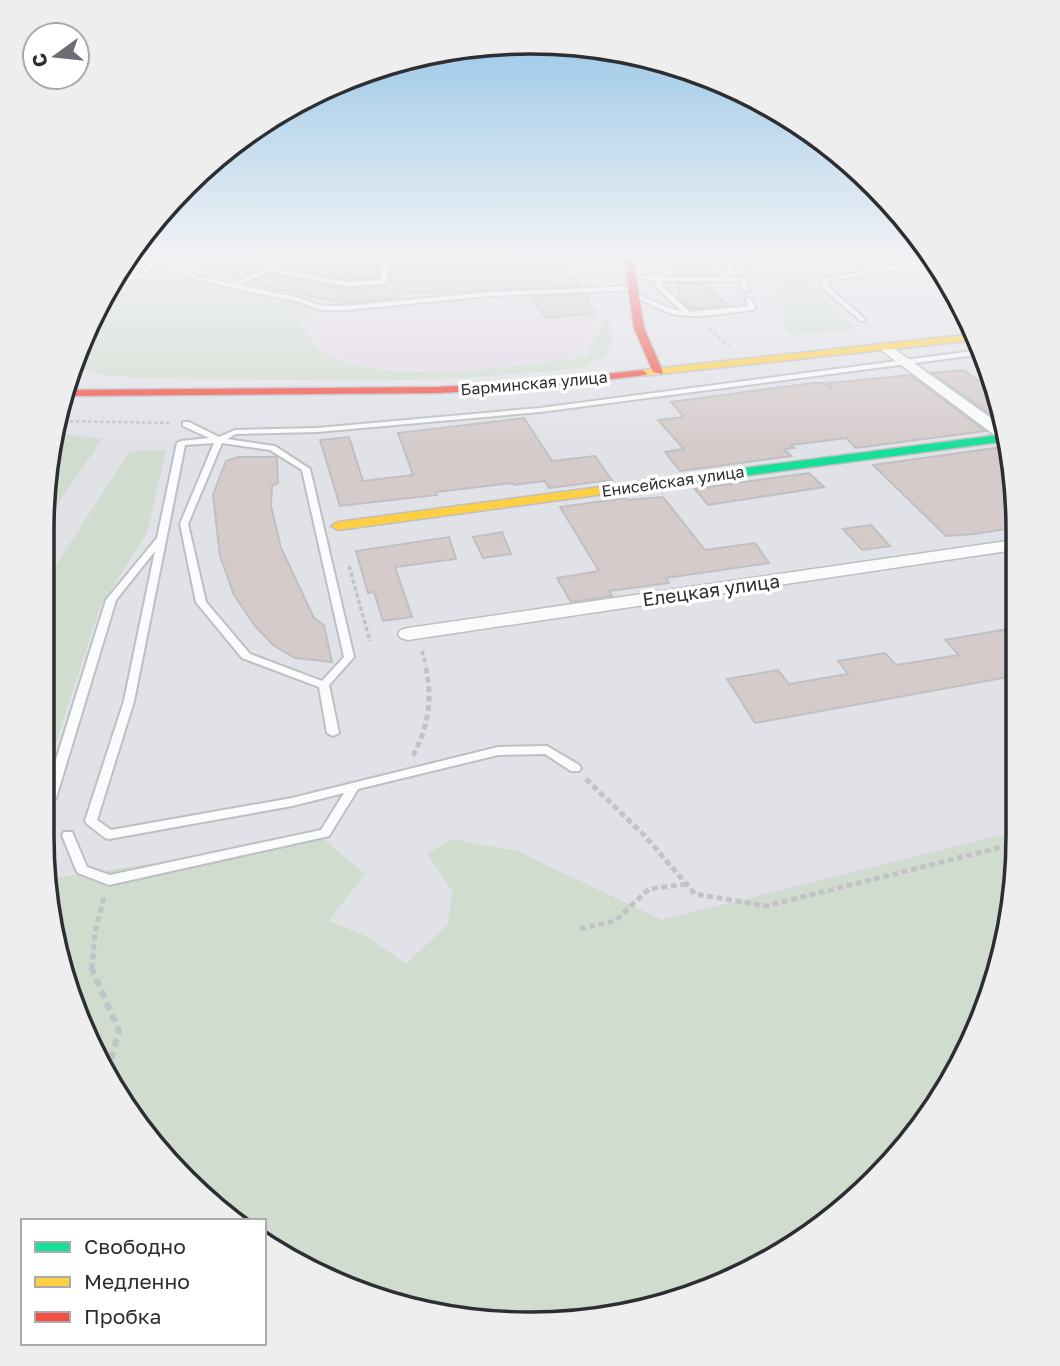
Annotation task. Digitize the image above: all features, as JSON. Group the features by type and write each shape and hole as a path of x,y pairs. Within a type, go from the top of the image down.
{"main road":[{"path":"638,322 658,372"},
{"name":"Барминская улица","path":"75,391 438,390 535,385 965,338"},
{"name":"Енисейская улица","path":"338,526 997,438"}],"street":[{"path":"886,347 995,428"},
{"name":"Елецкая улица","path":"412,633 1006,546"}],"lane":[{"path":"324,685 246,656 201,602 184,524 219,440 235,432 317,430 540,410 972,353"},
{"path":"186,424 219,440"},
{"path":"324,685 349,657 306,468 272,448 219,440 181,443 129,701 91,821 109,835 292,802 498,751 547,750 575,768"},
{"path":"54,785 111,600 161,538"},
{"path":"324,685 333,733"},
{"path":"68,835 82,870 109,880 325,833 354,787"}],"path":[{"path":"67,421 186,424"},
{"path":"403,775 427,731 432,690 412,633"},
{"path":"575,768 644,835 695,894 766,906 1006,847"},
{"path":"109,880 95,932 91,966 119,1031 111,1060"},
{"path":"580,929 615,921 649,889 687,884"}],"shaded area":[{"path":"305,322 597,322 596,330 578,357 452,371 363,367 323,350"}],"green space":[{"path":"102,322 300,322 322,351 348,362 379,369 413,372 487,369 585,357 603,322 609,322 612,343 606,355 582,368 468,378 366,381 133,378 96,374 82,368"},
{"path":"784,322 847,322 855,329 792,335 784,328"},
{"path":"64,434 102,439 55,509"},
{"path":"166,450 147,533 100,607 54,749 54,568 130,451"},
{"path":"1006,834 1005,867 997,929 981,989 970,1018 926,1100 888,1150 844,1194 768,1248 683,1287 592,1308 499,1311 437,1303 377,1287 348,1276 266,1232 266,1219 248,1219 216,1194 172,1150 153,1126 134,1100 103,1046 79,989 70,959 56,878 322,838 365,874 329,921 366,936 406,964 448,924 452,891 427,853 453,839 517,851 662,920"}],"building":[{"path":"964,370 983,385 992,415 932,373"},
{"path":"911,375 985,431 856,448 846,438 791,445 794,448 784,449 791,456 680,471 665,452 684,449 658,420 684,417 671,402 813,383 824,383 833,390 828,383"},
{"path":"524,418 552,461 595,456 612,480 549,488 545,481 513,483 340,506 320,440 349,437 363,481 413,475 398,433"},
{"path":"999,447 1006,529 946,536 873,465"},
{"path":"238,457 277,457 278,483 272,486 271,506 281,548 314,618 324,625 332,662 295,658 273,645 255,626 234,595 220,556 213,495 226,461"},
{"path":"809,473 824,487 708,505 695,489"},
{"path":"663,497 705,550 755,543 769,563 666,578 669,583 609,591 612,596 571,602 557,578 599,571 560,507 625,498"},
{"path":"871,525 890,546 862,550 843,529"},
{"path":"502,532 511,554 483,558 473,537"},
{"path":"449,537 456,559 395,567 412,617 383,621 374,592 368,593 356,551"},
{"path":"1006,629 1006,677 755,723 727,679 778,670 789,684 848,674 838,661 885,653 896,665 959,655 945,640"}],"traffic: fast":[{"path":"645,485 997,438"}],"traffic: slow":[{"path":"642,373 965,338"},
{"path":"338,526 645,485"}],"traffic: jam":[{"path":"638,322 658,372"},
{"path":"74,393 438,390 535,385 642,373"}]}
